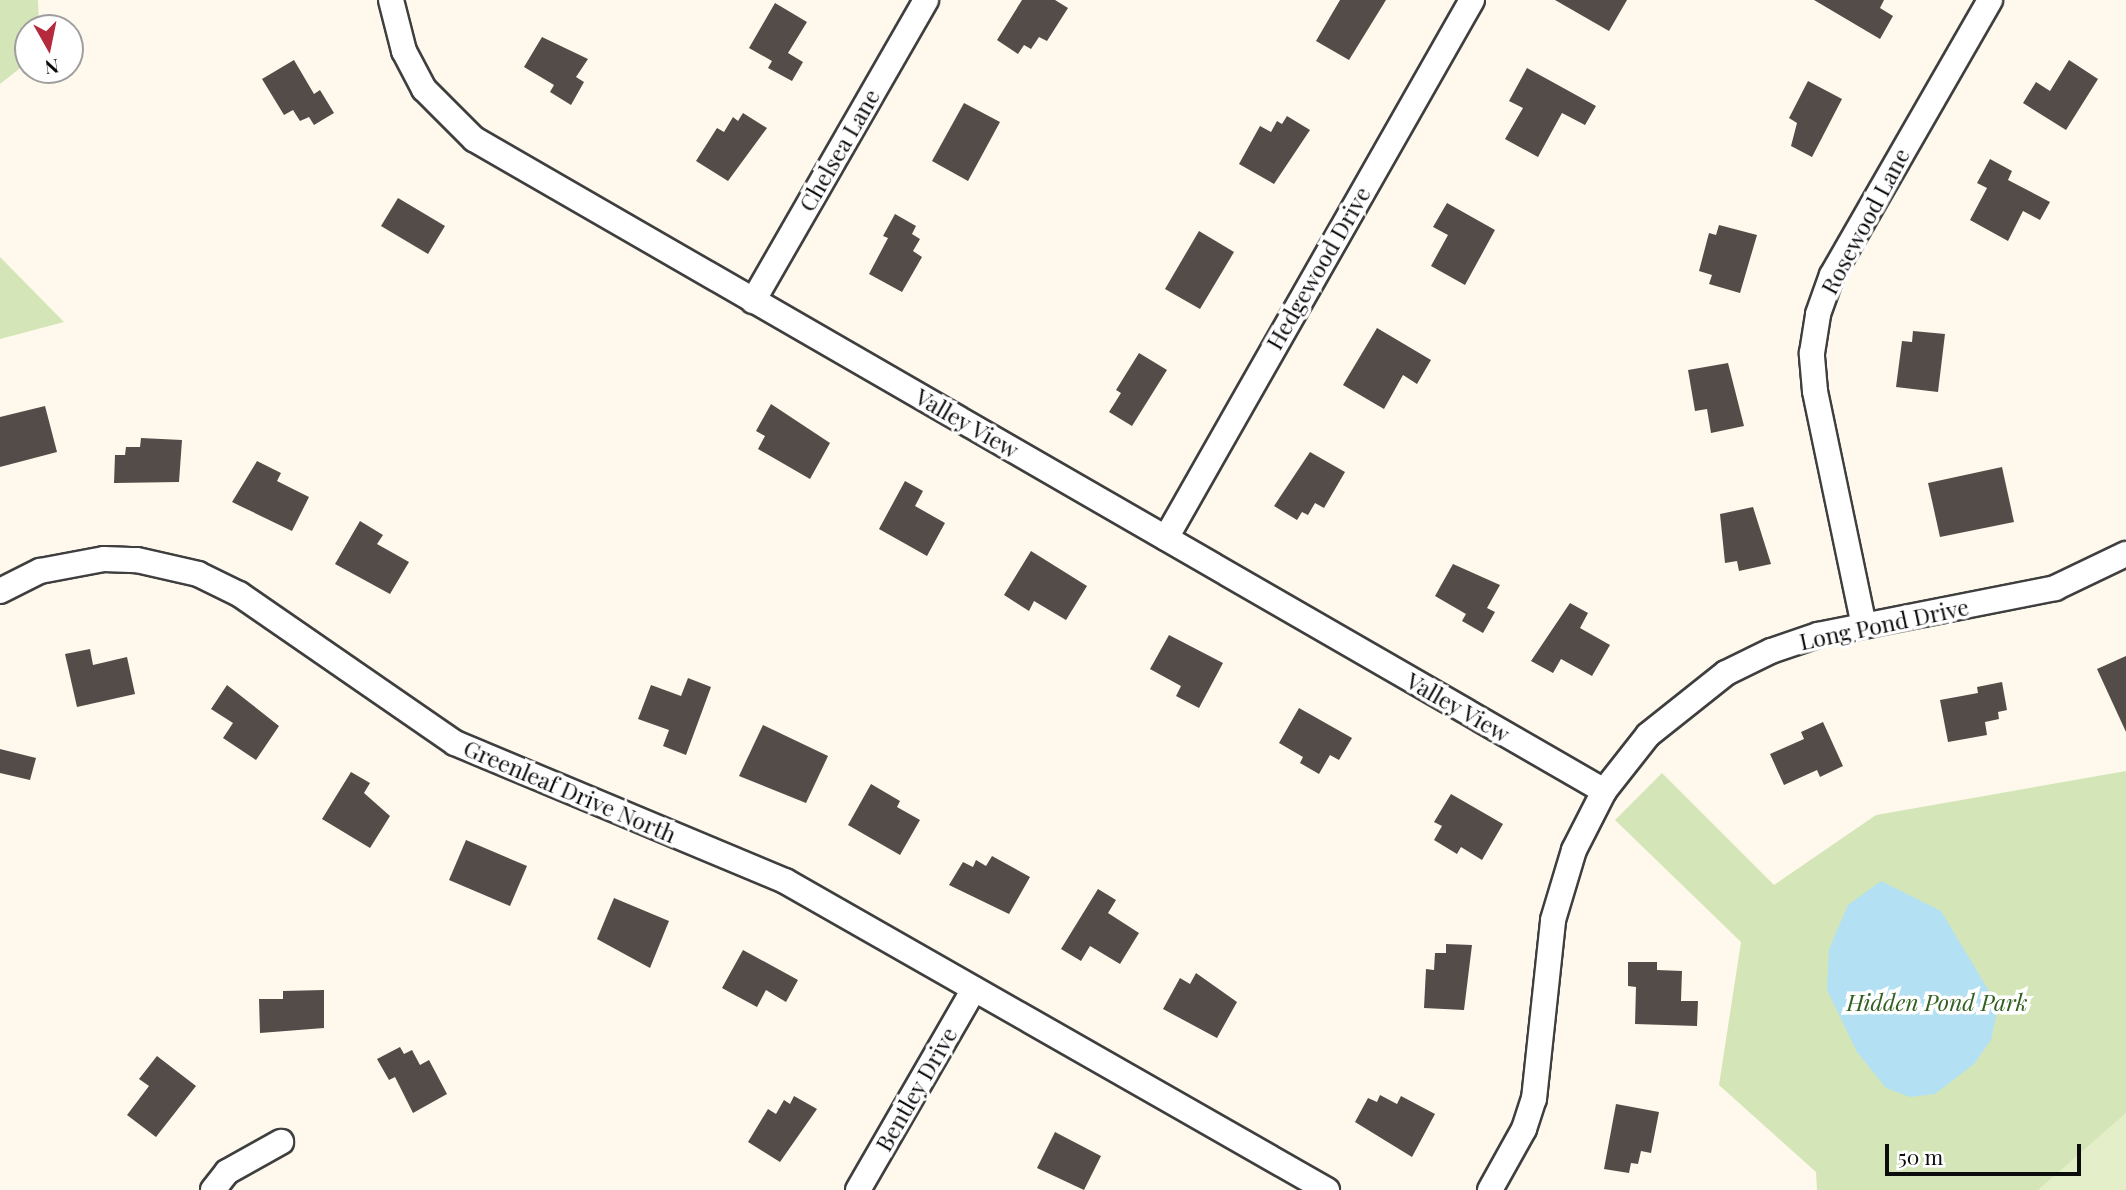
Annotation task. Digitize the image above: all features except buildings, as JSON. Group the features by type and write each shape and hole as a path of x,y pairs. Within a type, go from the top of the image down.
{"street":[{"name":"Valley View","path":"391,0 404,51 424,89 474,139 1604,790"},
{"name":"Chelsea Lane","path":"753,300 926,0"},
{"name":"Hedgewood Drive","path":"1166,538 1472,0"},
{"name":"Rosewood Lane","path":"1864,626 1815,391 1812,353 1818,314 1832,275 1990,0"},
{"name":"Long Pond Drive","path":"1490,1190 1524,1129 1534,1099 1553,920 1574,850 1604,790 1648,735 1726,673 1771,651 1864,626 2055,588 2126,554"},
{"name":"Greenleaf Drive North","path":"0,590 40,571 104,559 137,560 198,575 239,594 455,743 785,881 1327,1190"},
{"name":"Bentley Drive","path":"858,1190 974,989"},
{"path":"214,1190 227,1172 281,1142"}],"green space":[{"path":"0,0 38,0 38,14 14,14 14,73 0,84"},
{"path":"0,257 64,322 0,339"},
{"name":"Hidden Pond Park","path":"2126,771 2126,1190 1817,1190 1816,1172 1719,1085 1741,942 1615,820 1662,773 1774,885 1876,815"},
{"path":"2126,1113 2126,1190 2038,1190"}],"water":[{"path":"1881,881 1941,911 1998,1006 1991,1040 1974,1064 1935,1094 1910,1097 1886,1088 1857,1052 1827,990 1829,949 1848,905"}]}
